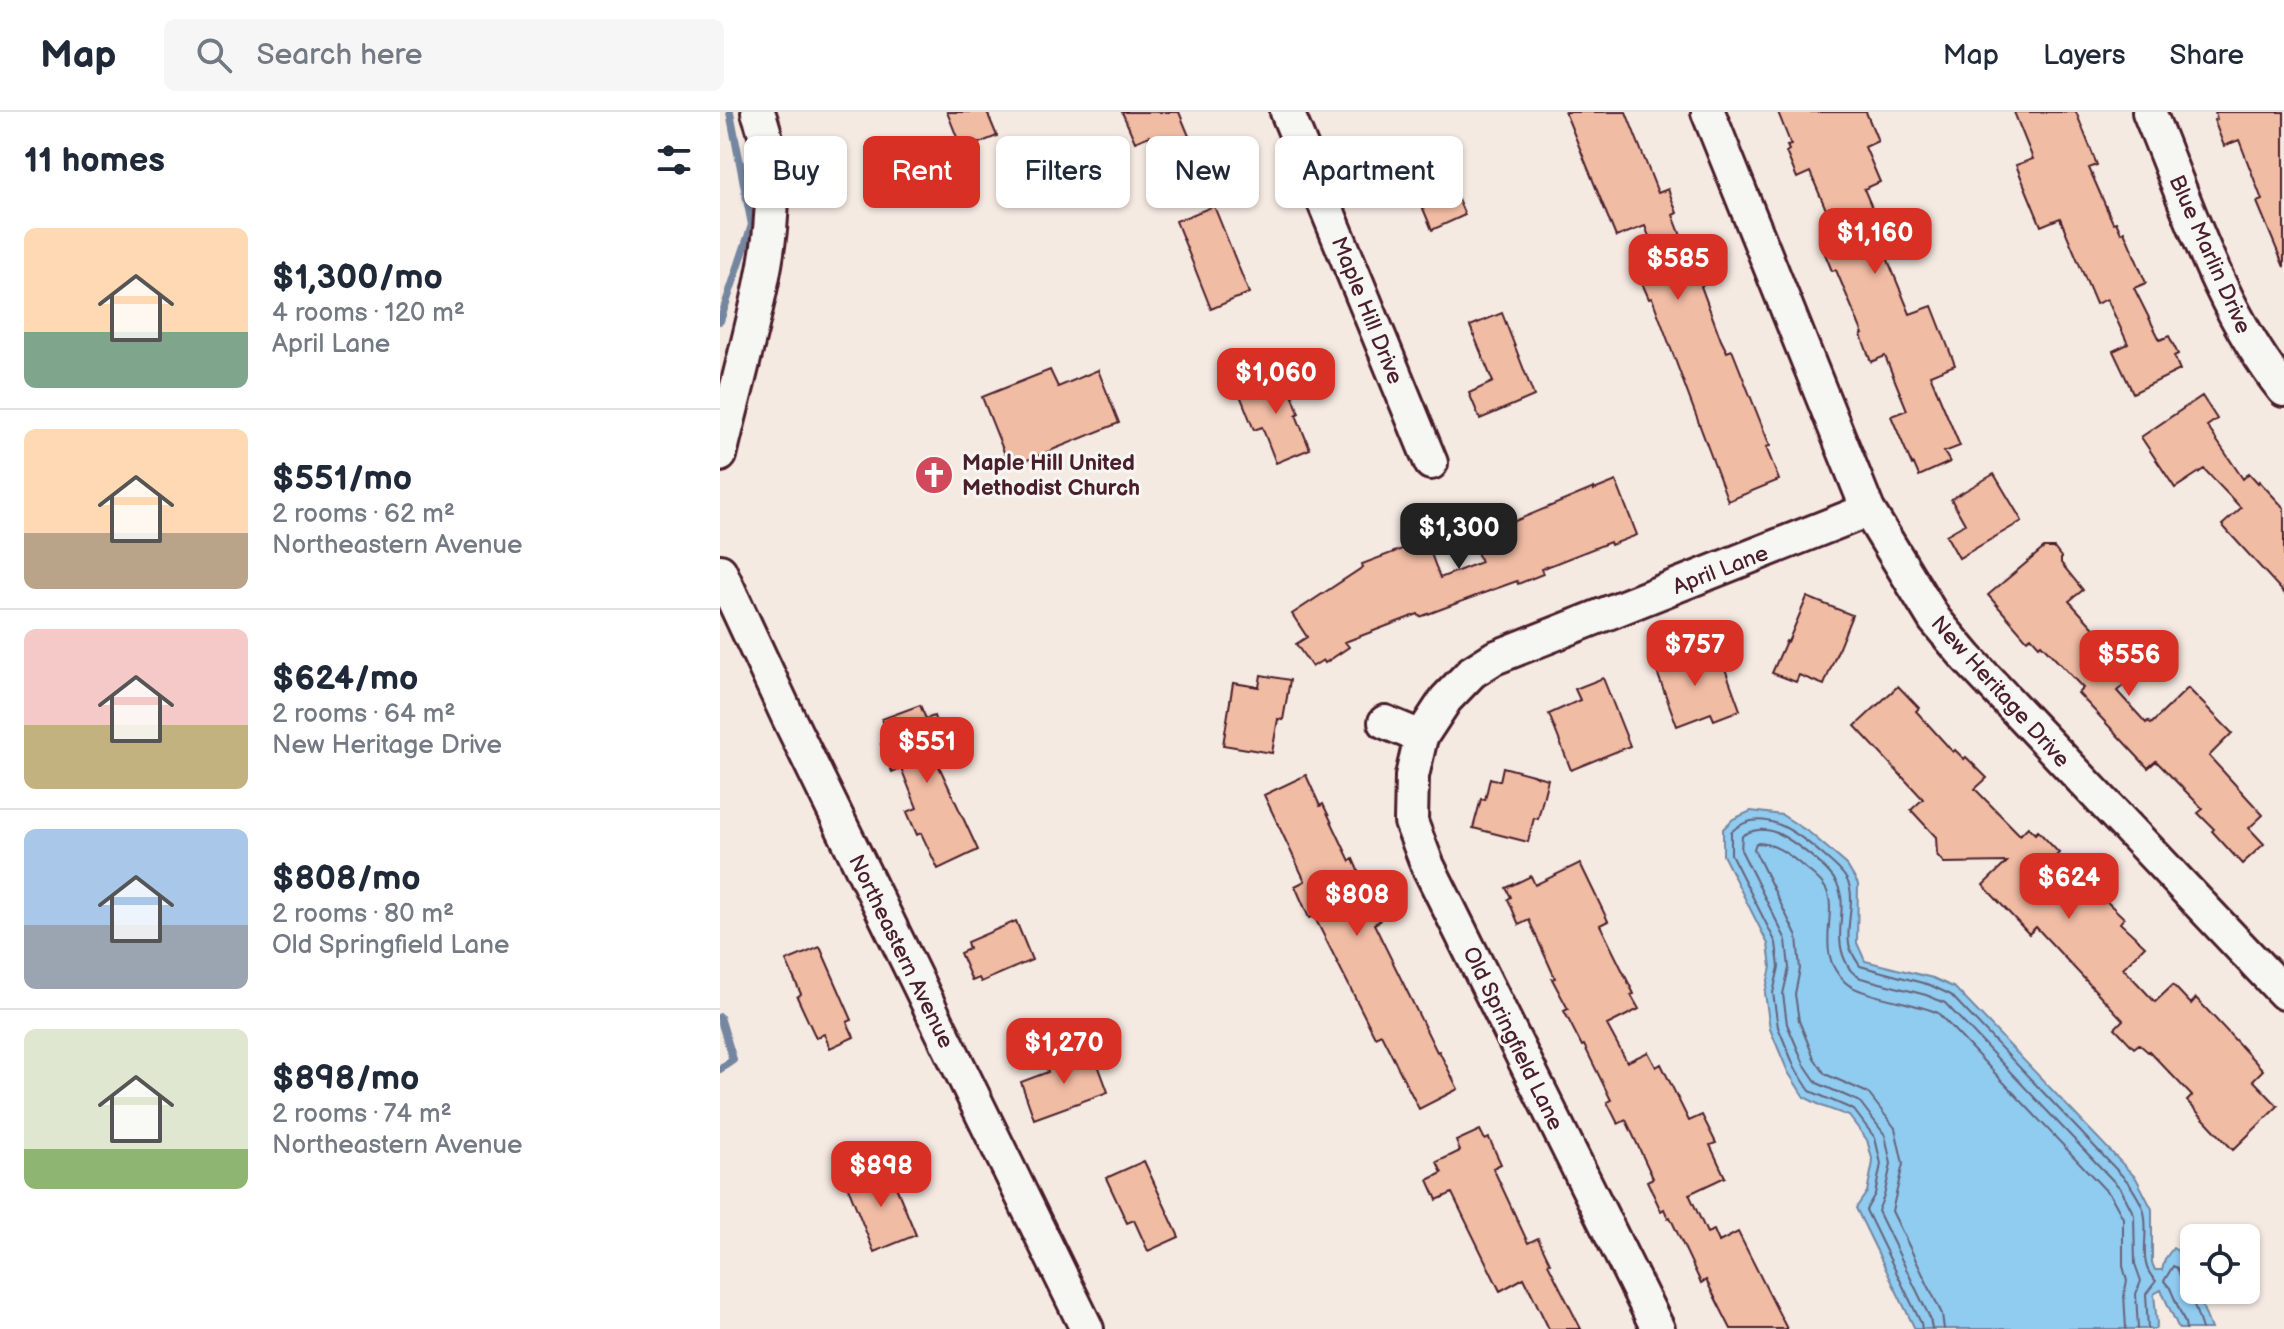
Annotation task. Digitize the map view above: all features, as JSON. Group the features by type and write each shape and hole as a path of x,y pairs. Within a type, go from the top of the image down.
{"street":[{"path":"720,455 762,287 771,224 769,160 758,112"},
{"name":"Maple Hill Drive","path":"1287,112 1431,463"},
{"name":"New Heritage Drive","path":"1708,112 1868,510 1935,620 1967,658 2284,993"},
{"name":"Blue Marlin Drive","path":"2149,112 2222,288 2249,339 2284,390"},
{"name":"April Lane","path":"1421,737 1446,699 1472,672 1494,658 1868,510"},
{"name":"Northeastern Avenue","path":"720,571 788,717 1087,1329"},
{"path":"1385,722 1421,737"},
{"name":"Old Springfield Lane","path":"1421,737 1412,776 1411,822 1427,864 1658,1329"}],"water":[{"path":"1751,811 1782,815 1810,833 1846,864 1858,884 1857,943 1865,961 1933,978 1955,988 2136,1178 2152,1209 2152,1263 2155,1270 2162,1270 2173,1248 2180,1253 2180,1304 2201,1304 2211,1329 2179,1329 2161,1290 2154,1294 2155,1329 1915,1329 1856,1208 1867,1192 1873,1162 1867,1140 1849,1116 1804,1097 1788,1072 1770,1029 1765,993 1771,967 1768,944 1723,855 1723,829 1733,819"}],"building":[{"path":"947,112 987,112 997,136 980,143 980,136 956,136"},
{"path":"1122,112 1179,112 1189,136 1146,136 1135,142"},
{"path":"1565,112 1626,112 1658,193 1668,189 1677,213 1673,215 1688,254 1692,253 1721,340 1727,352 1732,350 1770,446 1766,447 1779,480 1728,501 1652,298 1649,299 1638,274 1660,265 1645,226 1616,237"},
{"path":"1778,112 1866,112 1878,141 1865,147 1880,182 1864,189 1888,245 1883,248 1910,314 1932,306 1955,365 1930,375 1960,446 1944,452 1950,462 1919,476 1891,416 1907,410 1885,356 1871,362 1863,334 1836,270 1832,271 1821,244 1837,235 1810,172 1797,178 1786,152 1789,150 1787,146 1791,145"},
{"path":"2014,112 2076,112 2097,165 2089,168 2113,223 2116,222 2121,233 2124,231 2146,283 2134,288 2160,340 2169,336 2178,354 2174,356 2180,370 2133,393 2113,351 2128,344 2107,299 2096,304 2060,218 2041,226 2016,165 2033,159"},
{"path":"2215,112 2284,112 2284,267 2257,202 2262,200 2239,140 2224,146 2214,120 2217,119"},
{"path":"1215,208 1249,293 1211,309 1176,221"},
{"path":"1423,208 1462,208 1465,215 1432,230"},
{"path":"1502,313 1534,396 1480,419 1469,393 1493,382 1470,326"},
{"path":"1050,370 1058,387 1098,370 1119,423 1010,467 982,397"},
{"path":"1284,372 1310,449 1276,463 1262,427 1254,430 1238,390"},
{"path":"2202,396 2217,419 2207,426 2243,479 2249,473 2284,508 2284,593 2222,525 2241,508 2204,469 2175,488 2141,437"},
{"path":"1994,474 2022,521 1959,558 1946,535 1965,524 1951,499"},
{"path":"1616,481 1637,535 1611,545 1610,542 1541,569 1543,574 1518,584 1517,581 1420,617 1418,614 1345,642 1349,647 1325,663 1323,660 1312,667 1296,644 1307,637 1292,614 1363,567 1362,564 1426,540 1440,578 1481,562 1472,539"},
{"path":"2044,548 2054,548 2061,557 2061,563 2083,590 2069,601 2136,674 2117,691 2146,723 2151,724 2188,688 2232,733 2209,756 2263,815 2249,828 2264,844 2242,864 2198,813 2203,809 2156,761 2148,768 2078,693 2083,688 2041,644 2039,646 2031,637 2027,640 1988,595"},
{"path":"1807,597 1852,615 1824,685 1799,675 1796,682 1772,673"},
{"path":"1681,651 1684,658 1692,655 1695,661 1710,656 1714,669 1724,666 1740,710 1714,720 1711,713 1677,726 1653,661"},
{"path":"1261,675 1290,680 1283,720 1278,719 1272,753 1223,745 1233,683 1259,687"},
{"path":"1603,678 1630,746 1571,770 1549,714 1580,700 1575,689"},
{"path":"1898,686 1953,752 1955,750 1964,759 1966,757 1987,778 1975,789 2020,835 2028,827 2035,834 2038,831 2059,853 2054,858 2096,903 2102,897 2124,918 2120,923 2145,946 2123,968 2155,1002 2173,985 2191,1004 2196,998 2263,1070 2253,1080 2278,1106 2233,1150 2187,1101 2192,1096 2149,1051 2139,1044 2134,1048 2115,1028 2123,1020 2036,927 2029,934 1983,885 2007,862 1944,863 1937,855 1936,837 1911,810 1923,799 1855,726"},
{"path":"920,705 926,719 934,716 941,736 934,739 942,760 937,762 978,850 938,869 907,812 917,808 901,768 892,772 881,744 890,740 882,719"},
{"path":"1503,767 1548,779 1538,819 1534,818 1528,842 1473,828 1490,778 1500,781"},
{"path":"1306,775 1350,861 1353,859 1380,921 1374,924 1458,1089 1419,1109 1381,1034 1375,1037 1314,916 1309,918 1295,886 1305,881 1264,795"},
{"path":"1580,863 1608,921 1600,925 1639,1009 1607,1025 1627,1062 1648,1052 1656,1067 1661,1064 1689,1121 1702,1115 1716,1143 1710,1145 1725,1177 1689,1194 1707,1233 1714,1230 1719,1242 1738,1232 1787,1329 1731,1329 1706,1280 1701,1283 1670,1217 1664,1209 1661,1211 1647,1181 1653,1178 1626,1120 1618,1124 1607,1102 1611,1100 1564,1011 1568,1009 1552,979 1555,978 1529,920 1519,925 1506,888 1531,876 1535,885"},
{"path":"1016,921 1032,960 981,982 979,978 972,981 960,953 969,949 967,942"},
{"path":"820,947 852,1020 847,1022 854,1037 830,1048 824,1034 816,1038 797,997 801,994 786,961"},
{"path":"1094,1054 1108,1092 1034,1119 1021,1082 1048,1072 1046,1066 1069,1057 1071,1062"},
{"path":"1480,1130 1485,1140 1489,1138 1501,1164 1493,1168 1528,1243 1538,1238 1581,1329 1549,1329 1524,1278 1500,1291 1452,1193 1437,1200 1428,1180 1442,1173 1437,1162 1460,1151 1456,1141"},
{"path":"1144,1161 1179,1237 1148,1251 1134,1220 1127,1223 1106,1178"},
{"path":"887,1165 916,1235 874,1252 846,1182"}],"waterway":[{"path":"720,321 752,225 730,112"},
{"path":"720,1017 733,1060 720,1069"}],"place":[{"name":"Maple Hill United Methodist Church","path":"934,475"}]}
